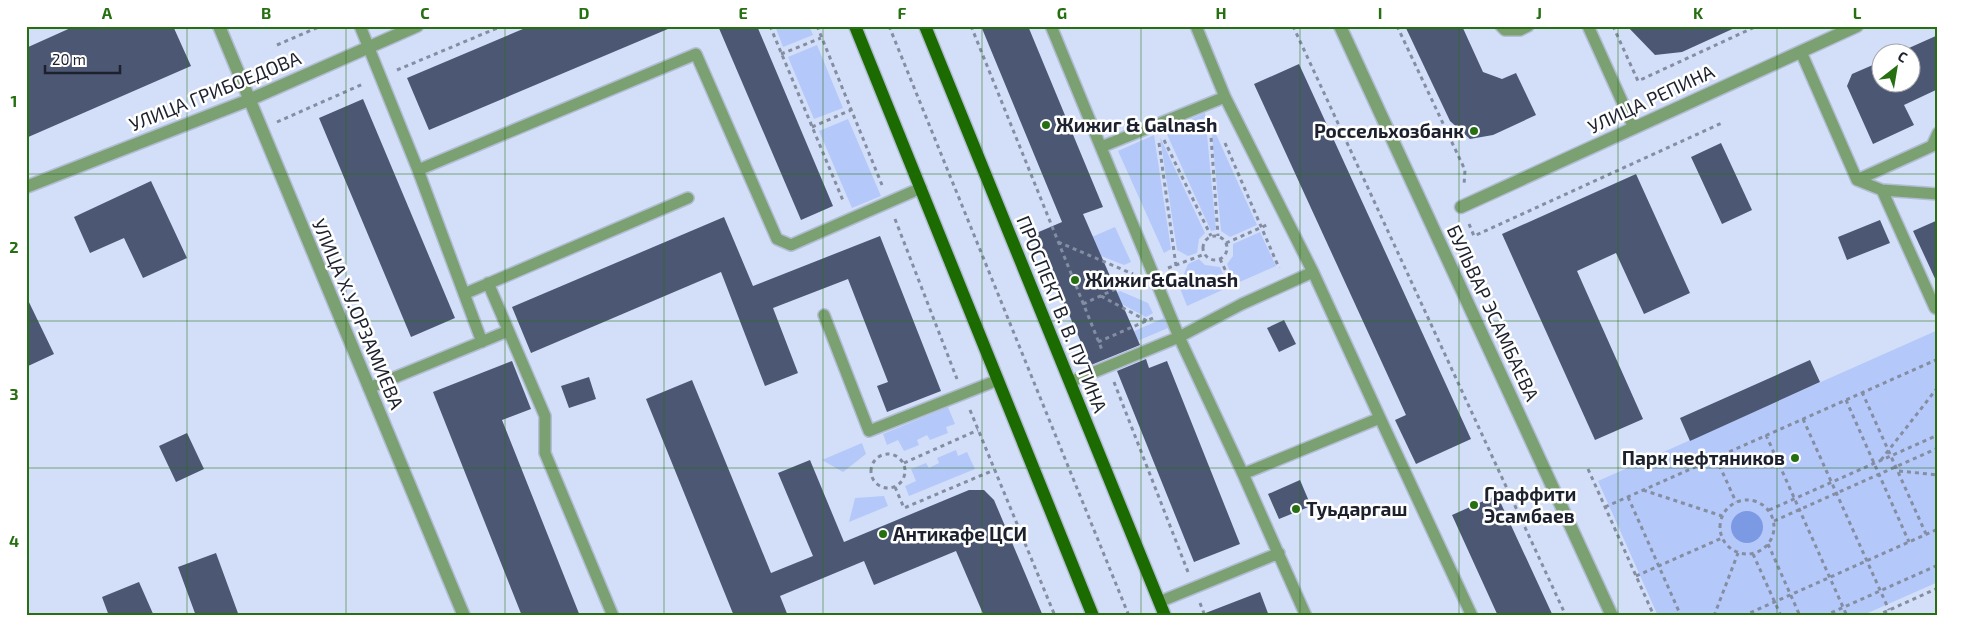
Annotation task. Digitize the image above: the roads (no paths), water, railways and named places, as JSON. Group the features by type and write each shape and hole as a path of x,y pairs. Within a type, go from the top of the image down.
{"main road":[{"path":"855,26 1093,616"},
{"name":"ПРОСПЕКТ В. В. ПУТИНА","path":"925,26 1164,616"}],"street":[{"name":"УЛИЦА Х.У.ОРЗАМИЕВА","path":"219,26 464,616"},
{"name":"УЛИЦА ГРИБОЕДОВА","path":"26,187 249,100 417,26"},
{"name":"БУЛЬВАР ЭСАМБАЕВА","path":"1340,26 1612,616"},
{"name":"УЛИЦА РЕПИНА","path":"1461,207 1857,26"}],"lane":[{"path":"360,26 418,170 482,342"},
{"path":"1051,26 1168,312 1306,616"},
{"path":"1196,26 1225,97 1313,272 1472,616"},
{"path":"1501,26 1504,30 1520,30 1528,26"},
{"path":"1588,26 1634,128"},
{"path":"1801,52 1857,180 1882,190 1938,194"},
{"path":"418,170 696,54 777,239 791,245 921,188"},
{"path":"1101,147 1225,97"},
{"path":"1857,180 1932,146 1938,133"},
{"path":"1882,190 1935,308 1938,309"},
{"path":"464,294 688,198"},
{"path":"1070,382 1179,337 1242,304 1313,272"},
{"path":"488,283 545,416 545,453 613,616"},
{"path":"824,315 870,431 998,380"},
{"path":"369,388 508,331"},
{"path":"1243,474 1380,418"},
{"path":"1159,602 1279,553"}],"place":[{"name":"Жижиг & Galnash","path":"1046,125"},
{"name":"Россельхозбанк","path":"1474,131"},
{"name":"Жижиг&Galnash","path":"1075,280"},
{"name":"Парк нефтяников","path":"1795,458"},
{"name":"Граффити Эсамбаев","path":"1474,505"},
{"name":"Туьдаргаш","path":"1296,509"},
{"name":"Антикафе ЦСИ","path":"883,534"}]}
